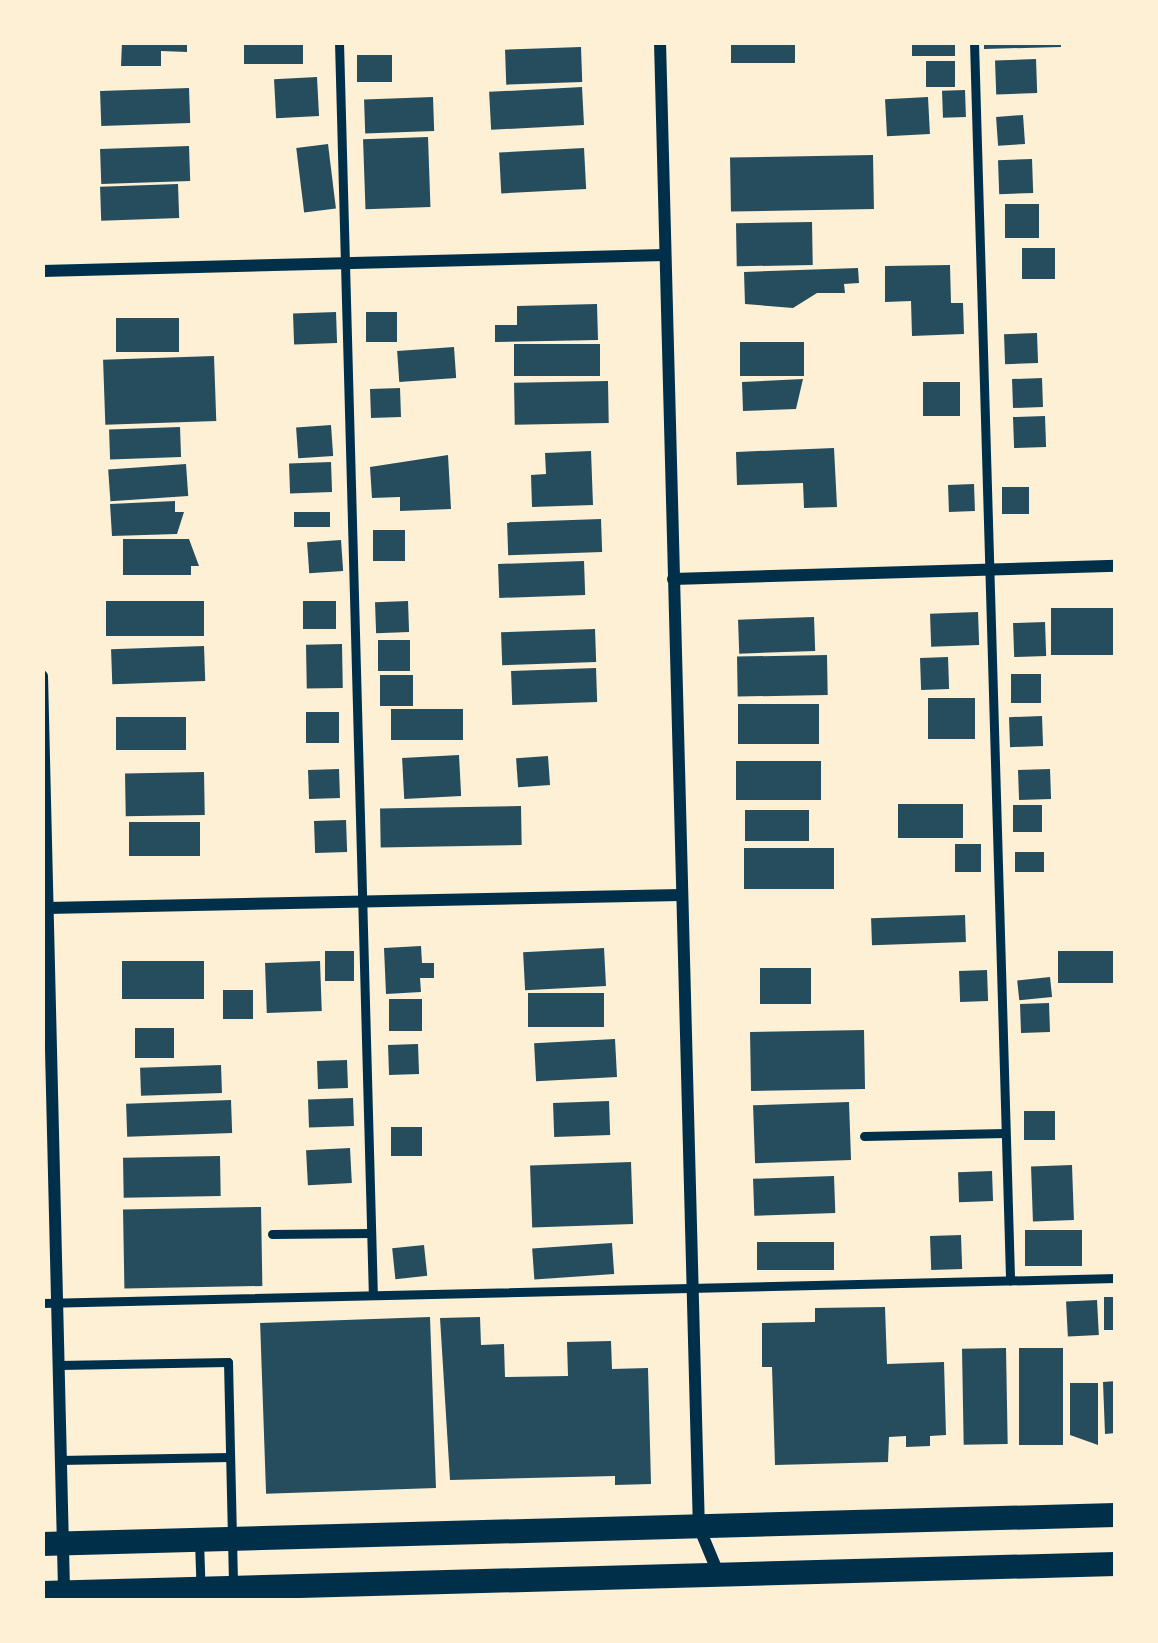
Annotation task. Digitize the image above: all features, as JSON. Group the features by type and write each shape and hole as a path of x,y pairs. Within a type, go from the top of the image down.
{"main road":[{"path":"52,1544 1116,1516"},
{"path":"53,1593 201,1595 233,1588 1116,1564"}],"street":[{"path":"659,42 699,1527 719,1575"},
{"path":"42,271 665,255"},
{"path":"673,579 1116,566"},
{"path":"42,676 59,1365 53,1593"},
{"path":"46,908 681,895"}],"lane":[{"path":"340,42 373,1295"},
{"path":"974,42 1010,1280"},
{"path":"864,1136 1006,1133"},
{"path":"272,1234 371,1233"},
{"path":"42,1303 1116,1278"},
{"path":"59,1365 228,1362 233,1588"},
{"path":"59,1460 230,1457"},
{"path":"199,1540 201,1595"}],"building":[{"path":"122,42 187,42 187,52 161,51 161,66 121,66"},
{"path":"244,42 303,42 303,64 244,64"},
{"path":"731,42 795,42 795,63 731,63"},
{"path":"912,42 955,42 955,56 912,56"},
{"path":"984,42 1061,42 1061,47 984,49"},
{"path":"581,47 582,82 506,85 505,50"},
{"path":"357,55 392,55 392,82 357,82"},
{"path":"1036,59 1037,93 996,94 995,60"},
{"path":"926,61 955,61 955,87 926,87"},
{"path":"317,77 319,116 276,118 274,79"},
{"path":"582,87 584,125 491,130 489,92"},
{"path":"189,88 190,123 101,126 100,91"},
{"path":"965,90 966,117 943,118 942,91"},
{"path":"433,97 434,131 365,133 364,99"},
{"path":"928,97 930,134 887,136 885,99"},
{"path":"1023,115 1025,144 998,146 996,117"},
{"path":"428,137 430,207 365,209 363,139"},
{"path":"328,144 336,209 304,212 296,148"},
{"path":"189,146 190,181 101,184 100,149"},
{"path":"584,148 586,189 501,193 499,152"},
{"path":"873,155 874,209 731,211 730,157"},
{"path":"1032,159 1033,193 999,194 998,160"},
{"path":"178,184 179,218 101,221 100,187"},
{"path":"1005,204 1039,204 1039,238 1005,238"},
{"path":"812,222 813,265 737,266 736,223"},
{"path":"1022,248 1055,248 1055,279 1022,279"},
{"path":"950,265 951,303 963,303 964,334 912,336 911,301 885,302 885,266"},
{"path":"858,268 859,283 844,284 845,293 817,293 793,308 745,304 744,272"},
{"path":"597,304 598,340 495,342 495,325 517,325 517,306"},
{"path":"336,312 337,343 294,344 293,314"},
{"path":"366,312 397,312 397,342 366,342"},
{"path":"116,318 179,318 179,352 116,352"},
{"path":"1037,333 1038,363 1005,364 1004,334"},
{"path":"740,342 804,342 804,376 740,376"},
{"path":"514,344 600,344 600,376 514,376"},
{"path":"454,347 456,378 399,382 397,351"},
{"path":"214,356 216,421 105,425 103,360"},
{"path":"1042,378 1043,407 1013,408 1012,379"},
{"path":"803,379 796,409 743,411 742,382"},
{"path":"608,381 609,423 515,425 514,383"},
{"path":"923,382 960,382 960,416 923,416"},
{"path":"400,388 401,417 371,418 370,389"},
{"path":"1045,416 1046,447 1014,448 1013,417"},
{"path":"331,425 333,456 298,458 296,427"},
{"path":"180,427 181,457 110,459 109,429"},
{"path":"834,448 837,507 804,508 803,483 737,485 736,452"},
{"path":"591,451 593,505 532,507 531,475 546,474 545,453"},
{"path":"448,455 451,509 400,511 400,497 372,498 370,467"},
{"path":"331,462 332,492 290,493 289,463"},
{"path":"186,464 188,496 110,501 108,469"},
{"path":"974,484 975,511 949,512 948,485"},
{"path":"1002,487 1029,487 1029,514 1002,514"},
{"path":"175,501 175,512 184,512 177,534 112,536 110,504"},
{"path":"294,512 330,512 330,527 294,527"},
{"path":"601,519 602,552 508,555 507,522"},
{"path":"373,530 405,530 405,561 373,561"},
{"path":"123,539 189,539 199,566 191,566 191,575 123,575"},
{"path":"341,540 343,571 309,573 307,542"},
{"path":"584,561 585,595 499,598 498,564"},
{"path":"106,601 204,601 204,636 106,636"},
{"path":"303,601 336,601 336,629 303,629"},
{"path":"408,601 409,632 376,633 375,602"},
{"path":"1051,608 1116,608 1116,655 1051,655"},
{"path":"978,612 979,645 931,647 930,614"},
{"path":"814,617 815,651 739,654 738,620"},
{"path":"1045,622 1046,656 1014,657 1013,623"},
{"path":"595,629 596,662 502,665 501,632"},
{"path":"378,640 410,640 410,671 378,671"},
{"path":"342,644 343,688 307,689 306,645"},
{"path":"204,646 205,681 112,684 111,649"},
{"path":"827,655 828,695 738,697 737,657"},
{"path":"948,657 949,689 921,690 920,658"},
{"path":"596,668 597,702 512,705 511,671"},
{"path":"1011,674 1041,674 1041,703 1011,703"},
{"path":"380,675 413,675 413,706 380,706"},
{"path":"928,698 975,698 975,739 928,739"},
{"path":"738,704 819,704 819,744 738,744"},
{"path":"391,709 463,709 463,740 391,740"},
{"path":"306,712 339,712 339,743 306,743"},
{"path":"1042,716 1043,746 1010,747 1009,717"},
{"path":"116,717 186,717 186,750 116,750"},
{"path":"459,755 461,796 404,799 402,758"},
{"path":"548,756 550,785 518,787 516,758"},
{"path":"736,761 821,761 821,800 736,800"},
{"path":"339,769 340,798 309,799 308,770"},
{"path":"1050,769 1051,799 1019,800 1018,770"},
{"path":"204,772 205,815 126,816 125,773"},
{"path":"898,804 963,804 963,838 898,838"},
{"path":"1013,805 1042,805 1042,832 1013,832"},
{"path":"521,806 522,845 381,847 380,808"},
{"path":"745,810 809,810 809,841 745,841"},
{"path":"346,820 347,852 315,853 314,821"},
{"path":"129,822 200,822 200,856 129,856"},
{"path":"955,844 981,844 981,872 955,872"},
{"path":"744,848 834,848 834,889 744,889"},
{"path":"1015,852 1044,852 1044,872 1015,872"},
{"path":"965,915 966,942 872,945 871,918"},
{"path":"421,946 422,963 434,963 434,978 420,978 421,992 386,994 384,948"},
{"path":"604,948 606,986 525,990 523,952"},
{"path":"325,951 354,951 354,981 325,981"},
{"path":"1058,951 1116,951 1116,983 1058,983"},
{"path":"122,961 204,961 204,999 122,999"},
{"path":"320,961 322,1011 267,1013 265,963"},
{"path":"760,968 811,968 811,1004 760,1004"},
{"path":"987,970 988,1001 960,1002 959,971"},
{"path":"1050,977 1052,997 1019,1000 1017,980"},
{"path":"223,990 253,990 253,1019 223,1019"},
{"path":"528,993 604,993 604,1027 528,1027"},
{"path":"389,999 422,999 422,1031 389,1031"},
{"path":"1049,1003 1050,1032 1021,1033 1020,1004"},
{"path":"135,1028 174,1028 174,1058 135,1058"},
{"path":"864,1030 865,1089 751,1091 750,1032"},
{"path":"615,1039 617,1077 536,1081 534,1043"},
{"path":"418,1044 419,1074 389,1075 388,1045"},
{"path":"347,1060 348,1088 318,1089 317,1061"},
{"path":"221,1065 222,1093 141,1096 140,1068"},
{"path":"353,1098 354,1126 309,1128 308,1100"},
{"path":"231,1100 232,1133 127,1137 126,1104"},
{"path":"609,1101 610,1135 554,1137 553,1103"},
{"path":"849,1102 851,1160 755,1163 753,1105"},
{"path":"1024,1111 1055,1111 1055,1140 1024,1140"},
{"path":"391,1127 422,1127 422,1156 391,1156"},
{"path":"350,1148 352,1183 308,1185 306,1150"},
{"path":"220,1156 221,1196 124,1198 123,1158"},
{"path":"631,1162 633,1224 532,1227 530,1166"},
{"path":"1072,1165 1074,1220 1033,1221 1031,1166"},
{"path":"992,1171 993,1201 959,1202 958,1172"},
{"path":"834,1176 835,1213 754,1216 753,1179"},
{"path":"261,1207 262,1286 124,1288 123,1209"},
{"path":"1025,1230 1082,1230 1082,1266 1025,1266"},
{"path":"961,1235 962,1269 931,1270 930,1236"},
{"path":"757,1242 834,1242 834,1270 757,1270"},
{"path":"612,1243 614,1274 534,1280 532,1249"},
{"path":"424,1245 427,1276 395,1279 392,1248"},
{"path":"1104,1297 1116,1297 1116,1330 1104,1330"},
{"path":"1097,1300 1099,1335 1068,1337 1066,1302"},
{"path":"885,1307 887,1364 944,1362 946,1435 930,1436 930,1446 906,1447 906,1436 889,1437 888,1462 775,1465 772,1367 762,1367 762,1323 815,1322 815,1308"},
{"path":"430,1317 436,1488 266,1494 260,1323"},
{"path":"480,1317 481,1345 504,1344 505,1377 568,1376 567,1342 611,1341 612,1369 648,1368 651,1484 615,1485 615,1476 450,1480 440,1318"},
{"path":"1006,1348 1008,1444 964,1445 962,1349"},
{"path":"1019,1348 1063,1348 1063,1445 1019,1445"},
{"path":"1116,1381 1116,1433 1105,1434 1103,1382"},
{"path":"1070,1383 1098,1383 1098,1445 1070,1435"}]}
